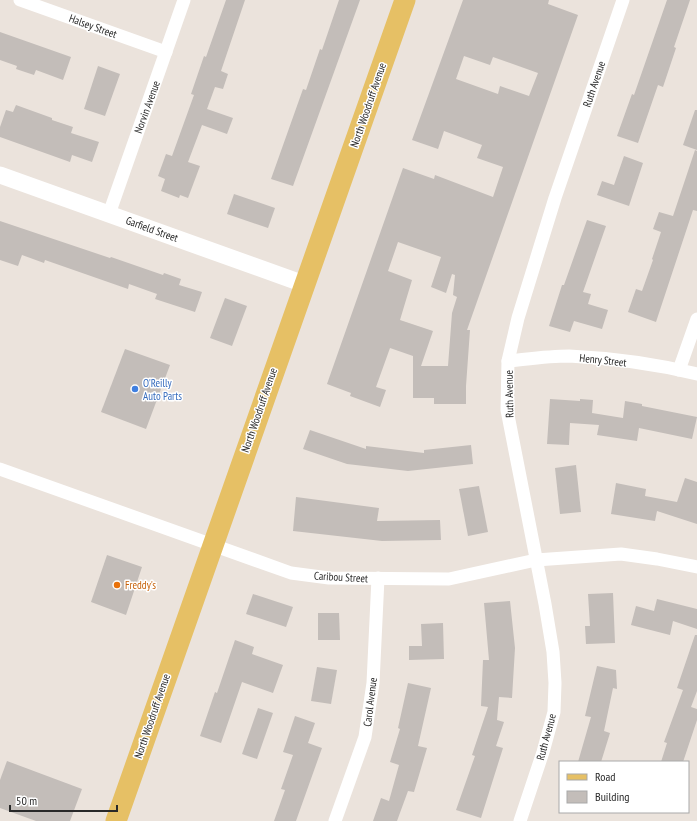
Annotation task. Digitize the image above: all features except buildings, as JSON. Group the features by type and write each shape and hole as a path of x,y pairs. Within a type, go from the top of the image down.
{"main road":[{"name":"North Woodruff Avenue","path":"116,821 405,0"}],"street":[{"name":"Halsey Street","path":"20,0 166,52"},
{"name":"Norvin Avenue","path":"109,214 184,0"},
{"name":"Ruth Avenue","path":"520,821 543,752 554,712 555,683 553,652 507,410 508,361 518,318 555,198 623,0"},
{"name":"Garfield Street","path":"0,175 304,284"},
{"path":"679,370 697,319"},
{"name":"Henry Street","path":"508,361 568,356 612,360 697,374"},
{"name":"Caribou Street","path":"0,469 291,573 329,578 449,579 536,560 621,554 697,567"},
{"name":"Carol Avenue","path":"335,821 365,737 373,683 378,578"}],"place":[{"name":"O'Reilly Auto Parts","path":"135,389"},
{"name":"Freddy's","path":"117,585"}]}
